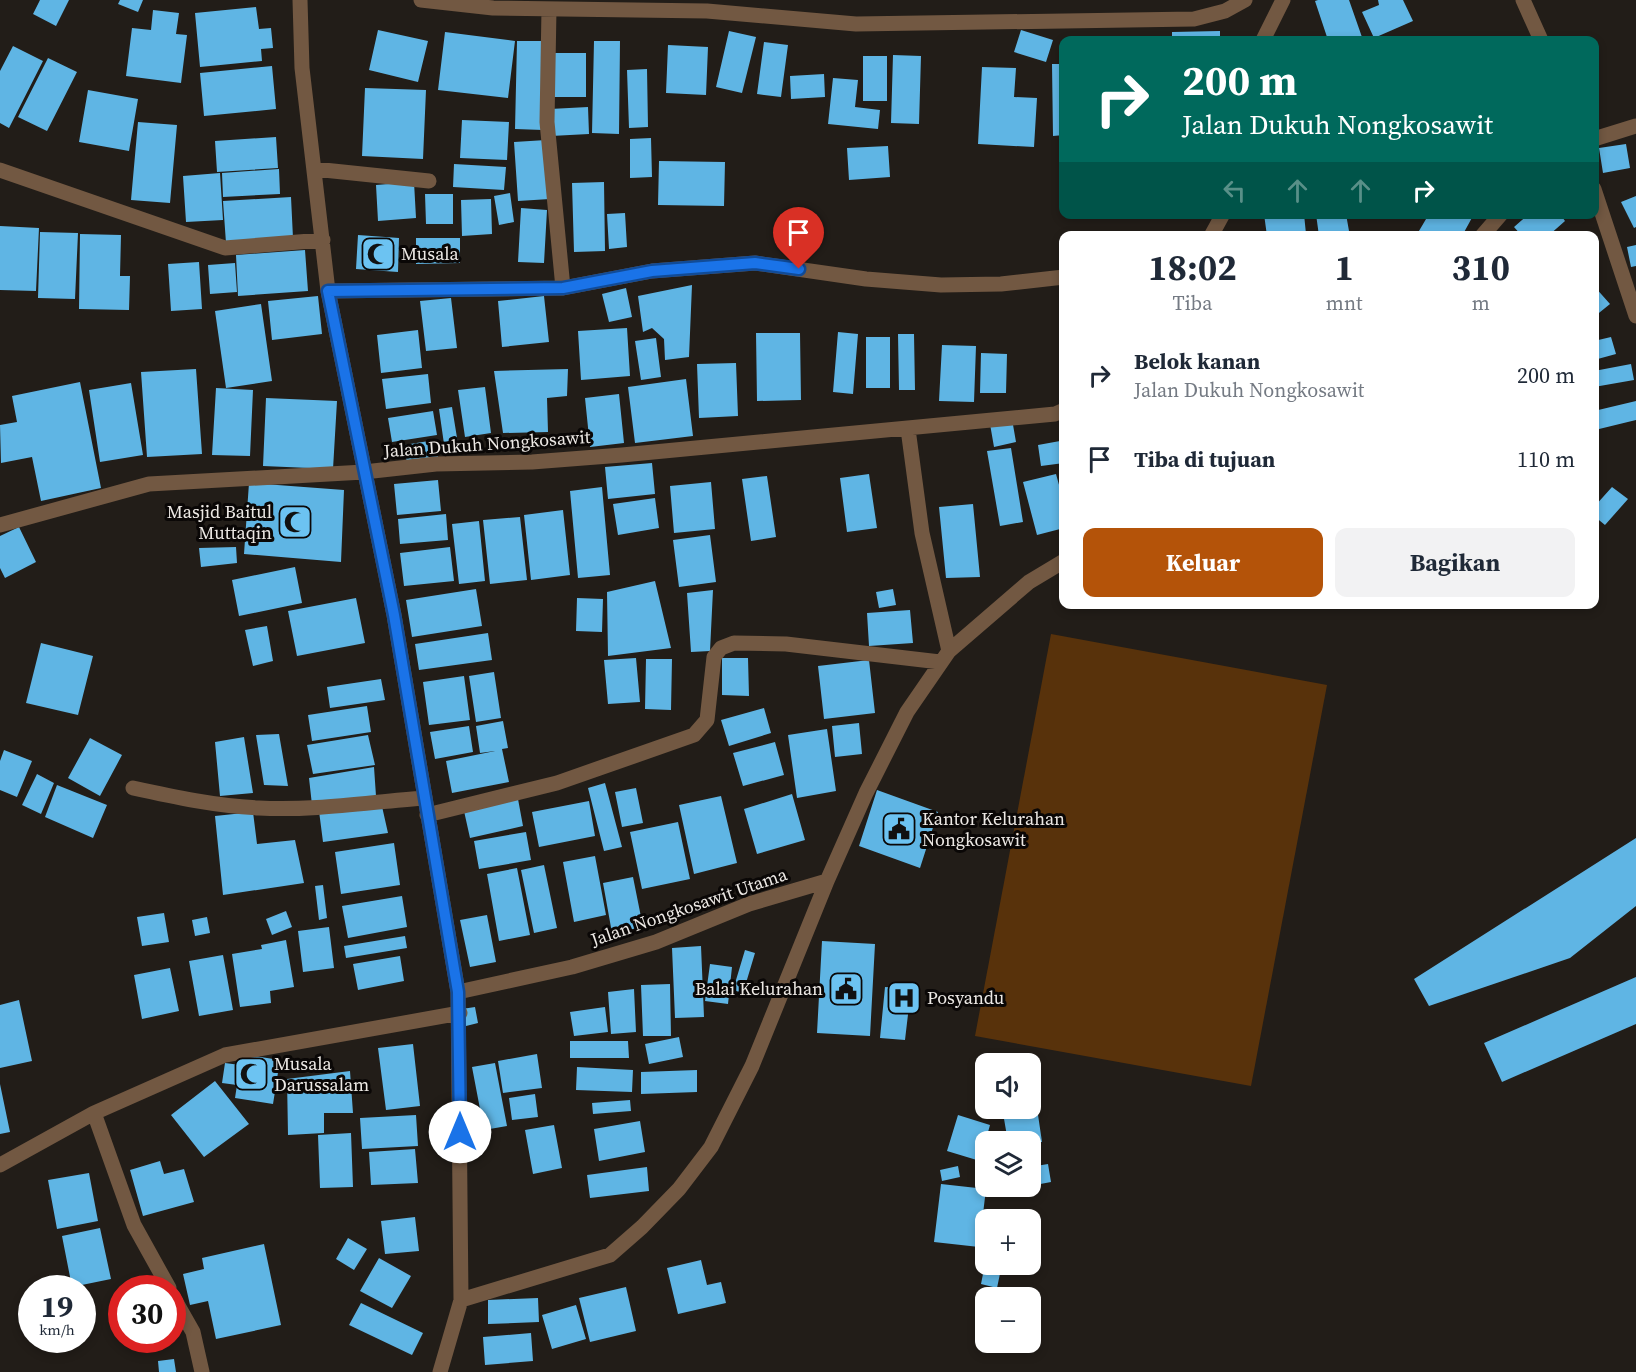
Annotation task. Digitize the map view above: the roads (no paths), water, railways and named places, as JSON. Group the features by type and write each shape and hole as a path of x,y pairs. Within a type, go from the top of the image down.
{"street":[{"path":"300,0 302,68 328,291 394,615 458,992 460,1012 461,1300 440,1372"},
{"path":"422,0 493,8 707,12 856,24 1194,19 1225,11 1245,0"},
{"path":"1265,36 1283,0"},
{"path":"1523,0 1539,36"},
{"path":"549,9 547,122 563,288"},
{"path":"1599,137 1636,126"},
{"path":"314,169 429,181"},
{"path":"0,170 225,248 323,240"},
{"path":"1599,204 1636,316"},
{"path":"1486,231 1497,219"},
{"path":"328,291 563,288 652,271 755,263 866,279 940,285 1001,284 1059,278"},
{"name":"Jalan Dukuh Nongkosawit","path":"0,525 149,484 364,472 436,464 532,462 908,429 1059,413"},
{"path":"908,429 922,533 945,657"},
{"path":"461,1300 610,1255 679,1189 711,1147 752,1066 827,881 866,793 907,712 945,657 1029,582 1059,564"},
{"path":"428,814 557,783 694,735 707,720 714,657 721,648 734,644 786,644 945,657"},
{"path":"133,788 187,800 259,808 306,808 424,798"},
{"name":"Jalan Nongkosawit Utama","path":"458,992 572,967 656,942 749,904 827,881"},
{"path":"0,1165 94,1113 225,1055 460,1012"},
{"path":"94,1113 134,1226 162,1275"},
{"path":"186,1320 193,1332 202,1372"}],"place":[{"name":"Musala","path":"378,254"},
{"name":"Masjid Baitul Muttaqin","path":"295,522"},
{"name":"Kantor Kelurahan Nongkosawit","path":"899,829"},
{"name":"Balai Kelurahan","path":"846,989"},
{"name":"Posyandu","path":"904,998"},
{"name":"Musala Darussalam","path":"251,1074"}]}
